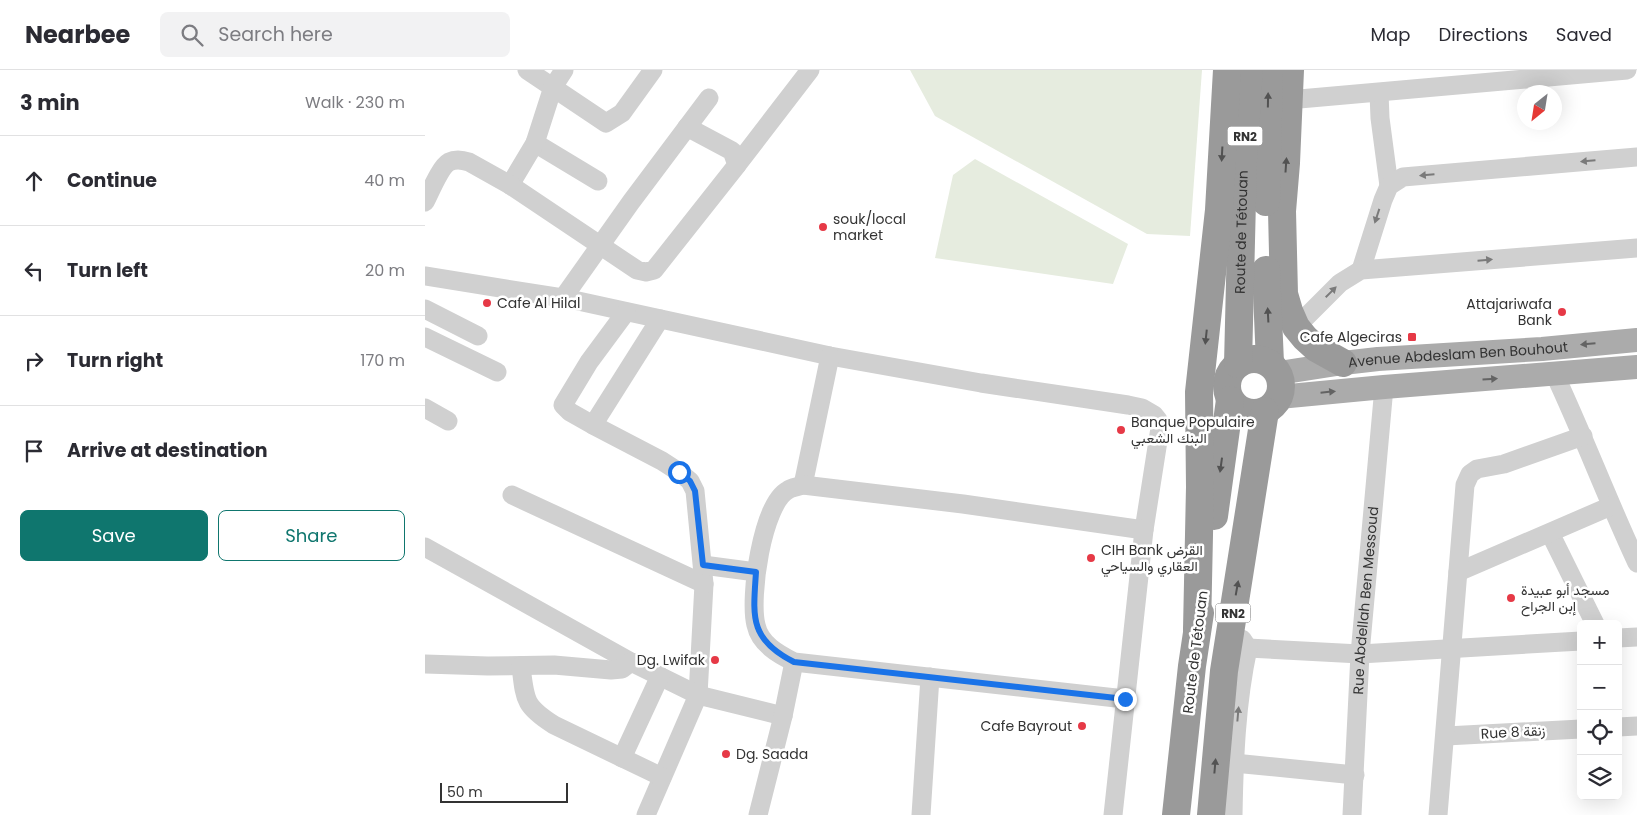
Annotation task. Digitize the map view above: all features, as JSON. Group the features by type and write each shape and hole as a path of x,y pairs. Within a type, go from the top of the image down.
{"highway":[{"path":"1197,630 1200,487 1199,392 1219,210 1227,70"},
{"name":"Route de Tétouan","path":"1176,815 1192,666 1230,400 1227,384 1228,377 1237,364 1241,201 1249,70"},
{"name":"Route de Tétouan","path":"1211,815 1231,623 1248,530 1261,432 1273,386 1265,264 1269,70"},
{"path":"1290,70 1282,211 1284,294 1296,327 1316,348 1343,363"},
{"path":"1211,289 1241,201"},
{"path":"1265,264 1282,211"},
{"path":"1230,400 1237,407 1255,414 1273,386 1257,358 1245,359 1237,364"}],"main road":[{"name":"Avenue Abdeslam Ben Bouhout","path":"1273,386 1343,363 1542,349 1637,340"},
{"name":"Avenue Abdeslam Ben Bouhout","path":"1273,386 1384,387 1555,375 1637,367"}],"street":[{"path":"527,70 606,123 622,113 653,70"},
{"path":"510,185 535,143 553,87 564,70"},
{"path":"425,202 443,167 449,162 454,161 469,162 510,185 637,270 647,272 654,270 810,70"},
{"path":"1288,100 1627,70"},
{"path":"1361,270 1389,186 1380,118 1379,93"},
{"path":"563,298 709,98"},
{"path":"687,127 732,151 737,165"},
{"path":"535,143 598,181"},
{"path":"1389,186 1403,177 1637,157"},
{"path":"1296,327 1340,283 1361,270 1637,248"},
{"path":"425,276 563,298 830,356 981,383 1142,408 1154,415 1158,420 1160,428 1144,530 1113,815"},
{"path":"425,308 478,336"},
{"path":"626,312 598,349 563,405 566,409 593,425 662,461 690,481 695,491 703,574 698,695 646,815"},
{"path":"593,425 660,320"},
{"path":"425,337 497,372"},
{"path":"803,485 830,356"},
{"path":"1555,375 1637,563"},
{"name":"Rue Abdellah Ben Messoud","path":"1352,815 1360,654 1384,387"},
{"path":"425,408 448,421"},
{"path":"1438,815 1446,736 1451,648 1465,485 1470,474 1477,469 1505,464 1583,436"},
{"path":"1125,699 794,662 777,653 767,644 755,625 754,597 756,572 763,538 774,507 780,497 788,490 803,485 963,504 1144,530"},
{"path":"512,495 703,574 756,572"},
{"path":"1458,572 1611,506"},
{"path":"1550,533 1593,620"},
{"path":"425,548 631,662 698,695 783,716"},
{"path":"1231,623 1248,648 1242,674 1234,763 1233,815"},
{"path":"1622,638 1637,637"},
{"path":"1248,648 1360,654 1577,641"},
{"path":"425,664 554,665 611,670 622,668 631,662"},
{"path":"758,815 783,716 794,662"},
{"path":"521,666 527,700 531,708 538,715 554,725 662,777"},
{"path":"622,758 660,676"},
{"path":"921,815 930,677"},
{"path":"1622,727 1637,726"},
{"name":"Rue 8 زنقة","path":"1446,736 1577,729"},
{"path":"1234,763 1355,775"}],"shaded area":[{"path":"910,70 1202,70 1190,236 1147,234 935,116"},
{"path":"975,159 1128,244 1113,284 935,258 953,175"}],"place":[{"name":"souk/local market","path":"823,227"},
{"name":"Cafe Al Hilal","path":"487,303"},
{"name":"Attajariwafa Bank","path":"1562,312"},
{"name":"Cafe Algeciras","path":"1412,337"},
{"name":"Banque Populaire البنك الشعبي","path":"1121,430"},
{"name":"CIH Bank القرض العقاري والسياحي","path":"1091,558"},
{"name":"مسجد أبو عبيدة إبن الجراح","path":"1511,598"},
{"name":"Dg. Lwifak","path":"715,660"},
{"name":"Cafe Bayrout","path":"1082,726"},
{"name":"Dg. Saada","path":"726,754"}],"route":[{"path":"679,472 690,481 695,491 703,565 756,572 754,597 755,625 767,644 777,653 794,662 1125,699"}]}
